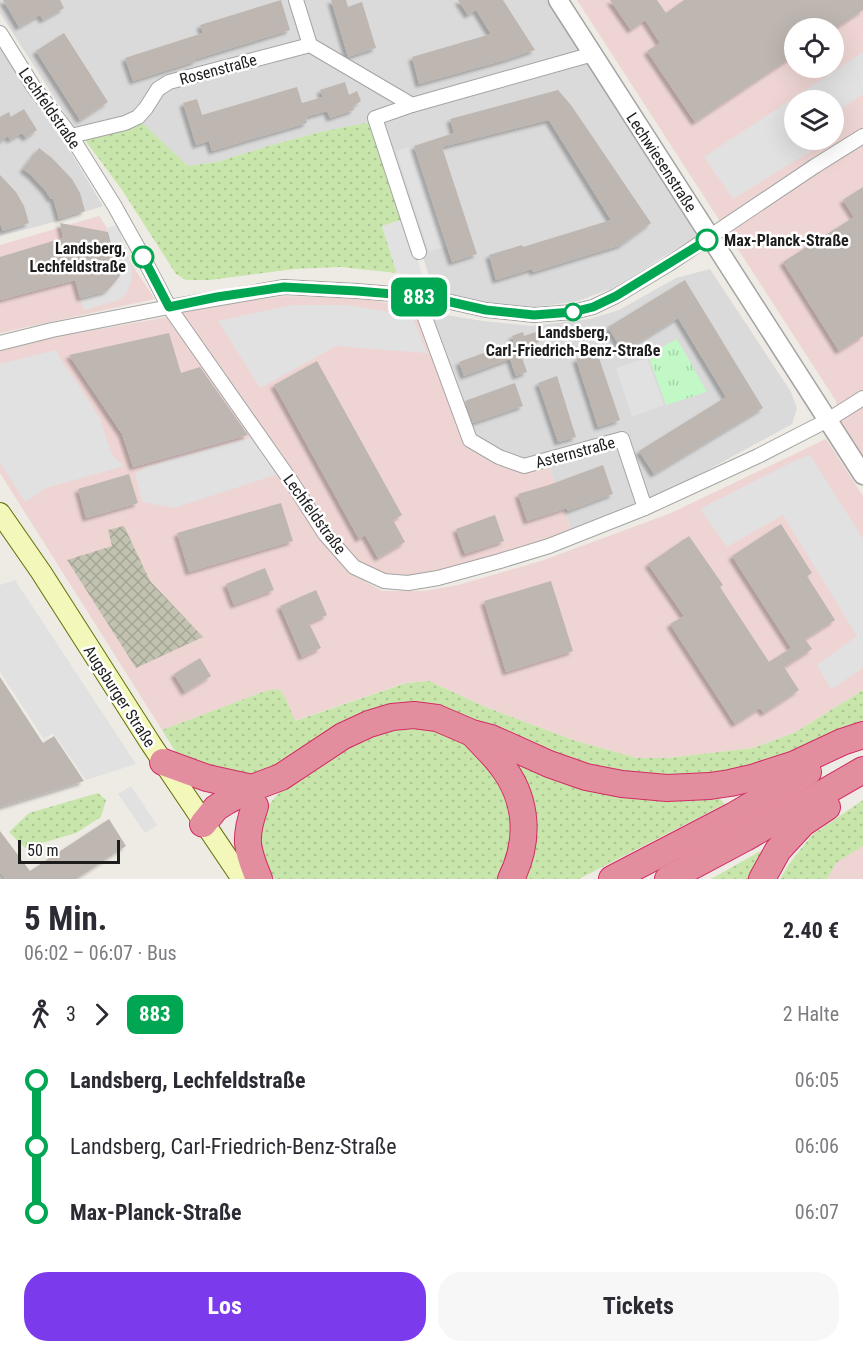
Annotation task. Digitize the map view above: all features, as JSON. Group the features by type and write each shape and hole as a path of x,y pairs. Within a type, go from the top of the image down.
{"highway":[{"path":"203,824 220,823 240,815 254,797 343,736 392,717 414,715 437,718 586,777 622,784 667,788 730,783 752,778 795,765 842,742 863,735"},
{"path":"472,733 501,765 511,779 519,798 524,841 511,879"},
{"path":"612,879 733,816 863,740"},
{"path":"163,762 254,797"},
{"path":"668,879 863,770"},
{"path":"762,879 778,850 803,823 856,789 863,780"},
{"path":"254,797 247,846 259,879"}],"main road":[{"name":"Augsburger Straße","path":"0,513 41,572 203,824 242,879"}],"street":[{"path":"296,0 310,45 412,105"},
{"name":"Lechwiesenstraße","path":"558,0 863,475"},
{"name":"Lechfeldstraße","path":"0,33 33,86 71,136 114,205 169,307 325,534 354,567 384,581 408,583 438,578 549,546 645,508 758,456 828,420 863,398"},
{"name":"Rosenstraße","path":"71,136 125,123 138,117 158,89 169,82 310,45"},
{"path":"419,252 375,118 412,105 593,54"},
{"path":"0,343 52,330 217,297 284,287 417,296 486,310 534,315 573,312 593,307 616,296 711,237 863,136"},
{"name":"Asternstraße","path":"417,296 470,440 499,457 524,466 622,439 645,508"}],"shaded area":[{"path":"0,0 547,0 697,236 613,288 578,301 535,307 486,303 434,291 379,121 320,132 217,162 188,166 134,116 124,121 74,128 0,13"},
{"path":"577,0 863,0 863,459 839,421 836,401"},
{"path":"0,39 103,206 0,236"},
{"path":"863,52 863,94 844,107 844,90 805,90 824,78 844,78 844,65"},
{"path":"784,104 784,150 813,150 733,199 704,157"},
{"path":"414,146 447,246 429,252 396,151"},
{"path":"99,216 155,299 0,333 0,245"},
{"path":"405,219 423,277 397,273 382,226"},
{"path":"118,225 132,269 131,282 126,294 119,300 84,310 80,298 107,291 120,276 106,228"},
{"path":"710,269 791,392 797,408 792,424 662,495 572,531 548,464 524,461 501,452 474,436 427,312 532,326 590,319 619,310 676,278"},
{"path":"285,296 356,298 413,307 468,444 498,463 548,464 572,531 517,551 436,573 406,577 385,576 356,562 328,531 181,312"},
{"path":"292,305 348,305 412,316 427,353 336,346 260,388 218,321"},
{"path":"168,317 353,574 382,591 424,591 458,585 541,561 671,513 826,439 863,496 863,690 796,732 753,748 667,758 637,758 576,741 483,706 429,681 405,683 294,721 286,699 265,691 162,730 0,473 0,351 48,338"},
{"path":"56,350 100,419 112,455 124,466 46,488 25,502 0,463 0,364"},
{"path":"647,358 664,405 632,417 616,368"},
{"path":"252,437 278,474 174,508 142,502 135,474 145,467"},
{"path":"810,455 863,539 863,668 831,689 817,665 857,636 783,515 727,547 700,509"},
{"path":"124,526 150,581 203,637 136,668 67,560 112,546 108,530"},
{"path":"15,580 136,764 86,780 53,733 44,739 0,672 0,585"},
{"path":"131,786 157,825 145,833 118,794"},
{"path":"863,823 863,879 805,879"}],"green space":[{"path":"140,121 188,166 217,162 320,132 372,122 405,219 382,226 397,273 341,267 294,269 210,280 186,280 176,274 122,190 85,140"},
{"path":"677,339 707,392 666,405 648,355"},
{"path":"429,681 483,706 576,741 637,758 667,758 753,748 796,732 863,690 863,726 752,771 632,781 435,711 284,760 251,778 196,770 175,751 162,730 265,691 279,689 295,721 406,683"},
{"path":"417,725 451,735 487,757 516,821 505,879 268,879 256,859 262,813 282,789 358,741 380,731"},
{"path":"507,759 714,793 725,804 579,879 521,879"},
{"path":"98,793 106,800 101,817 76,833 25,848 9,832 29,813"},
{"path":"863,800 863,846 836,863 827,879 780,879 812,835"},
{"path":"764,849 757,879 711,879"}],"building":[{"path":"3,0 60,0 64,8 43,20 40,15 19,27"},
{"path":"281,0 290,30 133,81 125,58 203,33 200,25"},
{"path":"331,0 346,0 348,7 362,2 376,48 348,57"},
{"path":"458,0 503,0 535,50 419,84 412,57 491,34 476,10 468,15"},
{"path":"610,0 657,0 666,13 684,0 863,0 863,10 844,23 844,18 784,18 784,62 695,122 647,51 660,43 645,20 631,30"},
{"path":"64,33 108,102 80,120 36,51"},
{"path":"345,82 349,95 357,91 361,101 353,106 354,110 330,118 327,111 306,117 307,123 212,151 209,141 196,145 183,103 197,99 202,115 297,87 302,103 323,97 320,90"},
{"path":"558,90 571,105 651,223 621,245 533,272 532,269 496,280 489,255 611,220 549,120 442,147 477,254 452,262 414,146 454,133 450,119"},
{"path":"24,109 37,130 26,138 22,133 10,140 8,136 0,142 0,117 9,112 11,117"},
{"path":"39,148 72,179 80,193 85,211 59,219 53,198 51,199 23,169"},
{"path":"0,175 16,192 24,206 29,223 3,231 0,223"},
{"path":"863,187 863,336 839,351 783,262 854,217 843,200"},
{"path":"60,223 108,232 120,276 107,291 80,298 75,280 0,300 0,257 63,238"},
{"path":"685,280 763,408 654,474 639,451 726,397 678,318 623,352 608,327"},
{"path":"523,332 524,336 536,332 539,342 519,349 527,372 516,376 510,359 464,376 459,362 514,342 512,336"},
{"path":"169,333 181,373 200,367 248,435 133,467 122,434 69,355"},
{"path":"597,352 620,420 598,427 576,359"},
{"path":"317,361 402,515 393,520 405,542 378,558 365,535 359,539 274,385"},
{"path":"557,376 576,437 558,442 538,383"},
{"path":"515,383 523,406 473,423 465,401"},
{"path":"603,465 613,494 568,511 567,508 527,521 518,494"},
{"path":"129,474 138,503 86,518 78,489"},
{"path":"281,503 293,541 189,572 177,533"},
{"path":"495,515 504,541 465,554 456,529"},
{"path":"781,524 812,573 807,576 835,620 805,639 812,649 784,667 799,690 764,713 760,708 735,724 670,624 684,616 648,564 689,536 723,585 720,587 769,662 791,648 732,556"},
{"path":"265,568 274,590 234,605 226,584"},
{"path":"551,581 573,651 506,672 484,601"},
{"path":"316,590 327,615 309,623 321,648 302,657 280,606"},
{"path":"200,658 211,676 185,692 174,674"},
{"path":"0,677 43,743 54,736 84,781 0,807"},
{"path":"109,819 126,846 76,879 6,879 0,871 0,831 30,871"}],"bus line":[{"name":"883","path":"143,257 169,307 284,287 417,296 486,310 534,315 573,312 593,307 616,296 707,240"}],"place":[{"name":"Max-Planck-Straße","path":"707,240"},
{"name":"Landsberg, Lechfeldstraße","path":"143,257"},
{"name":"Landsberg, Carl-Friedrich-Benz-Straße","path":"573,312"}]}
